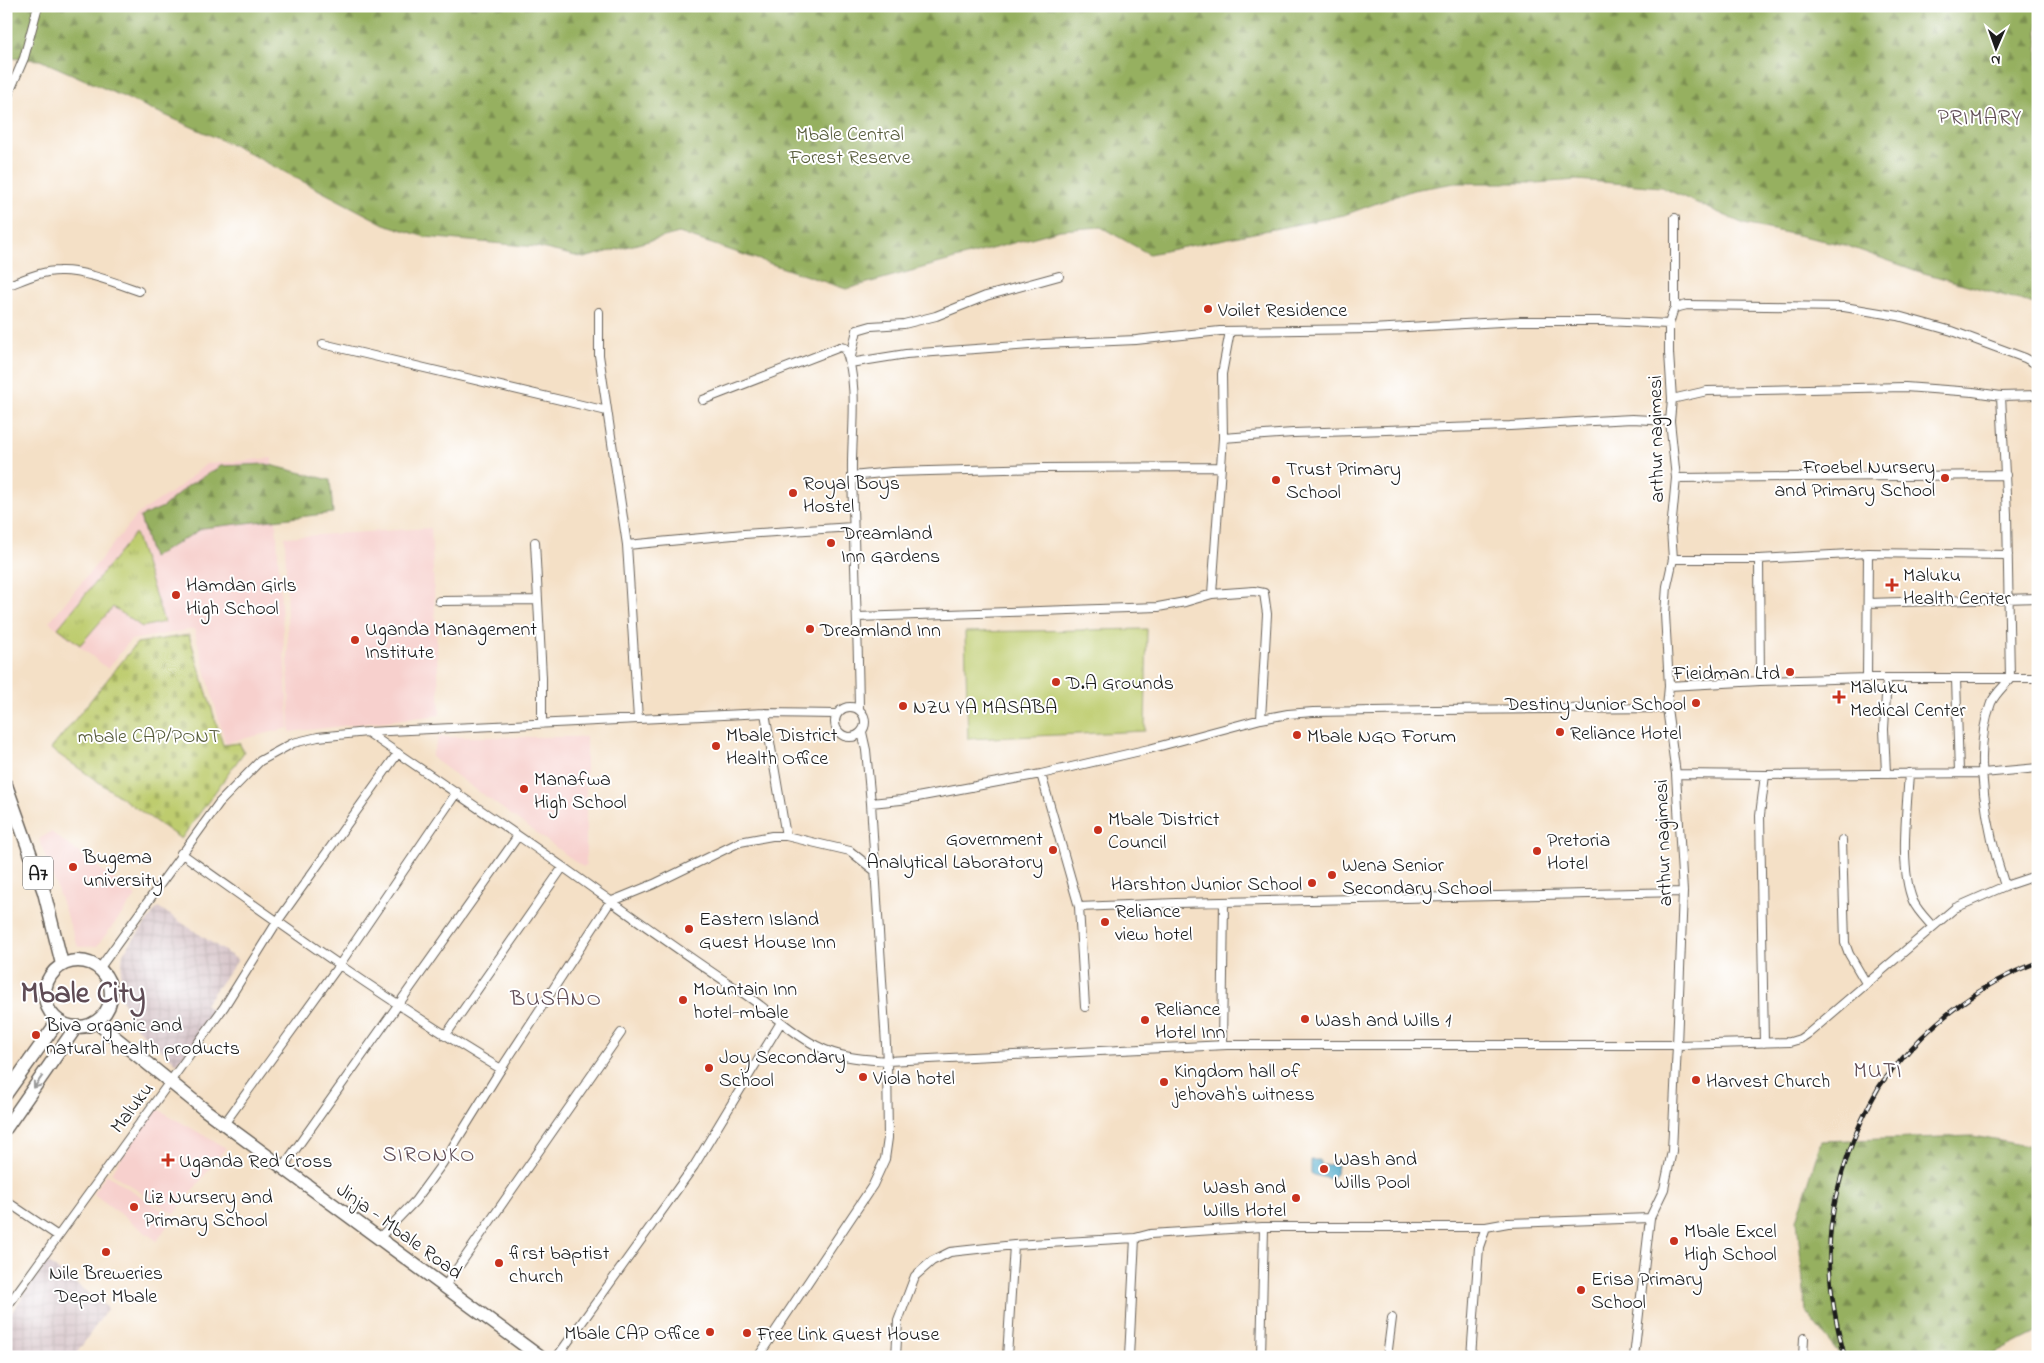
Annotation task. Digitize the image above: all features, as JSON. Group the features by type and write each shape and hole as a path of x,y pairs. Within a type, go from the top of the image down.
{"main road":[{"name":"A7","path":"6,785 44,892 62,964"},
{"path":"79,961 90,963 99,969 109,983 111,994 109,1006 105,1014 96,1022 88,1026 76,1027 58,1021 47,1008 44,997 48,977 62,964 79,961"},
{"path":"6,1094 58,1021"},
{"name":"Jinja - Mbale Road","path":"96,1022 224,1124 540,1357"},
{"path":"6,1128 76,1027"}],"street":[{"path":"6,100 24,58 38,6"},
{"path":"850,363 906,354 1044,344 1136,340 1230,331 1371,329 1520,321 1604,321 1669,324 1675,308 1675,218"},
{"path":"6,286 35,275 59,270 96,277 138,291"},
{"path":"850,363 857,330 871,326 904,324 936,316 986,296 1059,276"},
{"path":"1675,308 1687,304 1853,308 1898,316 1952,331 2025,358 2038,365"},
{"path":"599,312 599,355 627,545 638,719"},
{"name":"arthur nagimesi","path":"1634,1357 1650,1218 1664,1189 1672,1151 1677,1045 1682,892 1676,774 1667,708 1670,686 1665,614 1673,559 1671,530 1676,478 1670,421 1672,399 1669,324"},
{"path":"1212,594 1222,438 1222,374 1230,331"},
{"path":"323,344 607,411"},
{"path":"703,400 840,347 845,348 850,363 859,709 865,718 862,732 866,750 871,803 887,1061 888,1138 885,1159 873,1185 758,1357"},
{"path":"1672,399 1707,391 1905,387 2001,396 2038,395"},
{"path":"2001,396 2006,475 2010,679 1992,700 1986,720 1982,772 1988,828 2005,886"},
{"path":"1222,438 1293,433 1510,426 1632,419 1670,421"},
{"path":"852,476 892,472 1043,468 1220,467"},
{"path":"1676,478 2006,475"},
{"path":"627,545 744,534 853,527"},
{"path":"535,542 542,724"},
{"path":"1673,559 1759,559 1868,553 2008,555"},
{"path":"1867,678 1868,553"},
{"path":"1759,559 1760,681"},
{"path":"857,617 1158,607 1212,594 1261,592 1265,596 1267,614 1261,719"},
{"path":"1868,603 2038,598"},
{"path":"440,601 538,600"},
{"path":"1670,686 1867,678 1956,680 2038,678"},
{"path":"1886,773 1884,729 1887,678"},
{"path":"1956,680 1959,772"},
{"path":"859,709 845,707 837,714 835,723 839,732 848,737 862,732"},
{"path":"871,803 901,800 1041,774 1149,749 1261,719 1313,712 1667,708"},
{"path":"765,713 786,836"},
{"path":"99,969 181,853 230,790 260,761 293,743 318,737 367,732 765,713 837,714"},
{"path":"367,732 457,792 610,902 746,994 815,1046 828,1052 861,1059 887,1061 1222,1045 1677,1045 1790,1042 1800,1039 1809,1033 1954,908 2038,874"},
{"name":"Maluku","path":"6,1308 224,1007 277,922 398,753"},
{"path":"1676,774 1765,775 1982,772 2038,768"},
{"path":"1909,773 1907,874 1913,902 1932,926"},
{"path":"1041,774 1079,908 1085,1007"},
{"path":"1764,1042 1760,815 1765,775"},
{"path":"224,1124 340,964 457,792"},
{"path":"283,1167 518,836"},
{"path":"380,1238 415,1201 442,1164 501,1069 610,902 740,842 764,837 786,836 850,851 874,871"},
{"path":"1842,840 1845,943 1849,954 1866,983"},
{"path":"181,853 277,922 445,1036 501,1069"},
{"path":"445,1036 563,867"},
{"path":"1079,908 1224,902 1682,892"},
{"path":"1222,1045 1224,902"},
{"path":"557,1357 694,1166 781,1022"},
{"path":"445,1286 621,1033"},
{"path":"6,1202 58,1236"},
{"path":"896,1357 898,1321 915,1276 932,1261 950,1252 1014,1245 1135,1238 1150,1234 1264,1228 1486,1228 1508,1223 1650,1218"},
{"path":"1261,1357 1264,1228"},
{"path":"1471,1357 1479,1247 1486,1228"},
{"path":"1128,1357 1135,1238"},
{"path":"1007,1357 1014,1245"},
{"path":"1387,1357 1392,1318"},
{"path":"1803,1357 1804,1338"}],"shaded area":[{"name":"Hamdan Girls High School","path":"272,458 289,728 225,743 194,629 130,640 108,669 49,622 138,514 179,487 206,464"},
{"path":"431,528 440,715 290,732 285,537"},
{"path":"439,737 586,737 586,865 583,867 431,757"},
{"name":"Bugema university","path":"51,832 136,896 97,946 78,947 39,839"},
{"path":"158,907 238,960 205,1004 216,1015 177,1064 130,1022 119,990 123,953"},
{"name":"Uganda Red Cross","path":"156,1108 226,1148 174,1214 111,1173"},
{"name":"Liz Nursery and Primary School","path":"106,1174 173,1217 157,1241 95,1195 94,1193"},
{"path":"47,1262 108,1308 74,1357 6,1357 6,1320"}],"green space":[{"name":"Mbale Central Forest Reserve","path":"6,6 2038,6 2038,305 1917,271 1845,245 1744,224 1661,187 1577,180 1536,183 1455,183 1413,190 1344,215 1149,254 1101,227 1060,230 846,289 679,233 584,258 537,247 425,237 384,224 235,146 40,60 6,58"},
{"path":"266,464 330,480 333,513 203,528 152,558 140,517 163,507 189,485 221,466"},
{"path":"135,533 164,622 142,627 113,607 80,645 58,628"},
{"name":"D.A Grounds","path":"1147,629 1145,731 968,739 965,632"},
{"name":"mbale CAP/PONT","path":"189,635 223,745 239,743 244,752 181,839 51,749 137,643"},
{"path":"1973,1136 2038,1148 2038,1332 1988,1357 1842,1357 1806,1312 1797,1220 1821,1141"}],"water":[{"name":"Wash and Wills Pool","path":"1311,1160 1320,1160 1320,1164 1337,1165 1336,1174 1330,1179 1313,1175 1311,1173"}],"railway":[{"path":"1845,1357 1837,1325 1830,1275 1831,1226 1842,1172 1862,1119 1885,1079 1910,1049 1942,1018 1978,992 2038,962"}],"place":[{"name":"Voilet Residence","path":"1208,309"},
{"name":"Froebel Nursery and Primary School","path":"1945,478"},
{"name":"Trust Primary School","path":"1276,480"},
{"name":"Royal Boys Hostel","path":"793,493"},
{"name":"Dreamland Inn Gardens","path":"831,543"},
{"name":"Maluku Health Center","path":"1892,585"},
{"name":"Hamdan Girls High School","path":"176,595"},
{"name":"Dreamland Inn","path":"810,629"},
{"name":"Uganda Management Institute","path":"355,640"},
{"name":"Fieidman Ltd","path":"1790,672"},
{"name":"D.A Grounds","path":"1056,682"},
{"name":"Maluku Medical Center","path":"1839,697"},
{"name":"Destiny Junior School","path":"1696,703"},
{"name":"NZU YA MASABA","path":"903,706"},
{"name":"Reliance Hotel","path":"1560,732"},
{"name":"Mbale NGO Forum","path":"1297,735"},
{"name":"Mbale District Health Office","path":"716,746"},
{"name":"Manafwa High School","path":"524,789"},
{"name":"Mbale District Council","path":"1098,830"},
{"name":"Government Analytical Laboratory","path":"1053,850"},
{"name":"Pretoria Hotel","path":"1537,851"},
{"name":"Bugema university","path":"73,867"},
{"name":"Wena Senior Secondary School","path":"1332,875"},
{"name":"Harshton Junior School","path":"1312,883"},
{"name":"Reliance view hotel","path":"1105,922"},
{"name":"Eastern Island Guest House Inn","path":"689,929"},
{"name":"Mountain Inn hotel-mbale","path":"683,1000"},
{"name":"Wash and Wills 1","path":"1305,1019"},
{"name":"Reliance Hotel Inn","path":"1145,1020"},
{"name":"Biva organic and natural health products","path":"36,1035"},
{"name":"Joy Secondary School","path":"709,1068"},
{"name":"Viola hotel","path":"863,1077"},
{"name":"Harvest Church","path":"1696,1080"},
{"name":"Kingdom hall of jehovah's witness","path":"1164,1082"},
{"name":"Uganda Red Cross","path":"168,1160"},
{"name":"Wash and Wills Pool","path":"1324,1169"},
{"name":"Wash and Wills Hotel","path":"1296,1198"},
{"name":"Liz Nursery and Primary School","path":"134,1207"},
{"name":"Mbale Excel High School","path":"1674,1241"},
{"name":"Nile Breweries Depot Mbale","path":"106,1252"},
{"name":"first baptist church","path":"499,1263"},
{"name":"Erisa Primary School","path":"1581,1290"},
{"name":"Mbale CAP Office","path":"710,1332"},
{"name":"Free Link Guest House","path":"747,1333"}],"district":[{"name":"PRIMARY","path":"1980,116"},
{"name":"Mbale City","path":"83,992"},
{"name":"BUSANO","path":"556,997"},
{"name":"MUTI","path":"1878,1069"},
{"name":"SIRONKO","path":"429,1153"}]}
